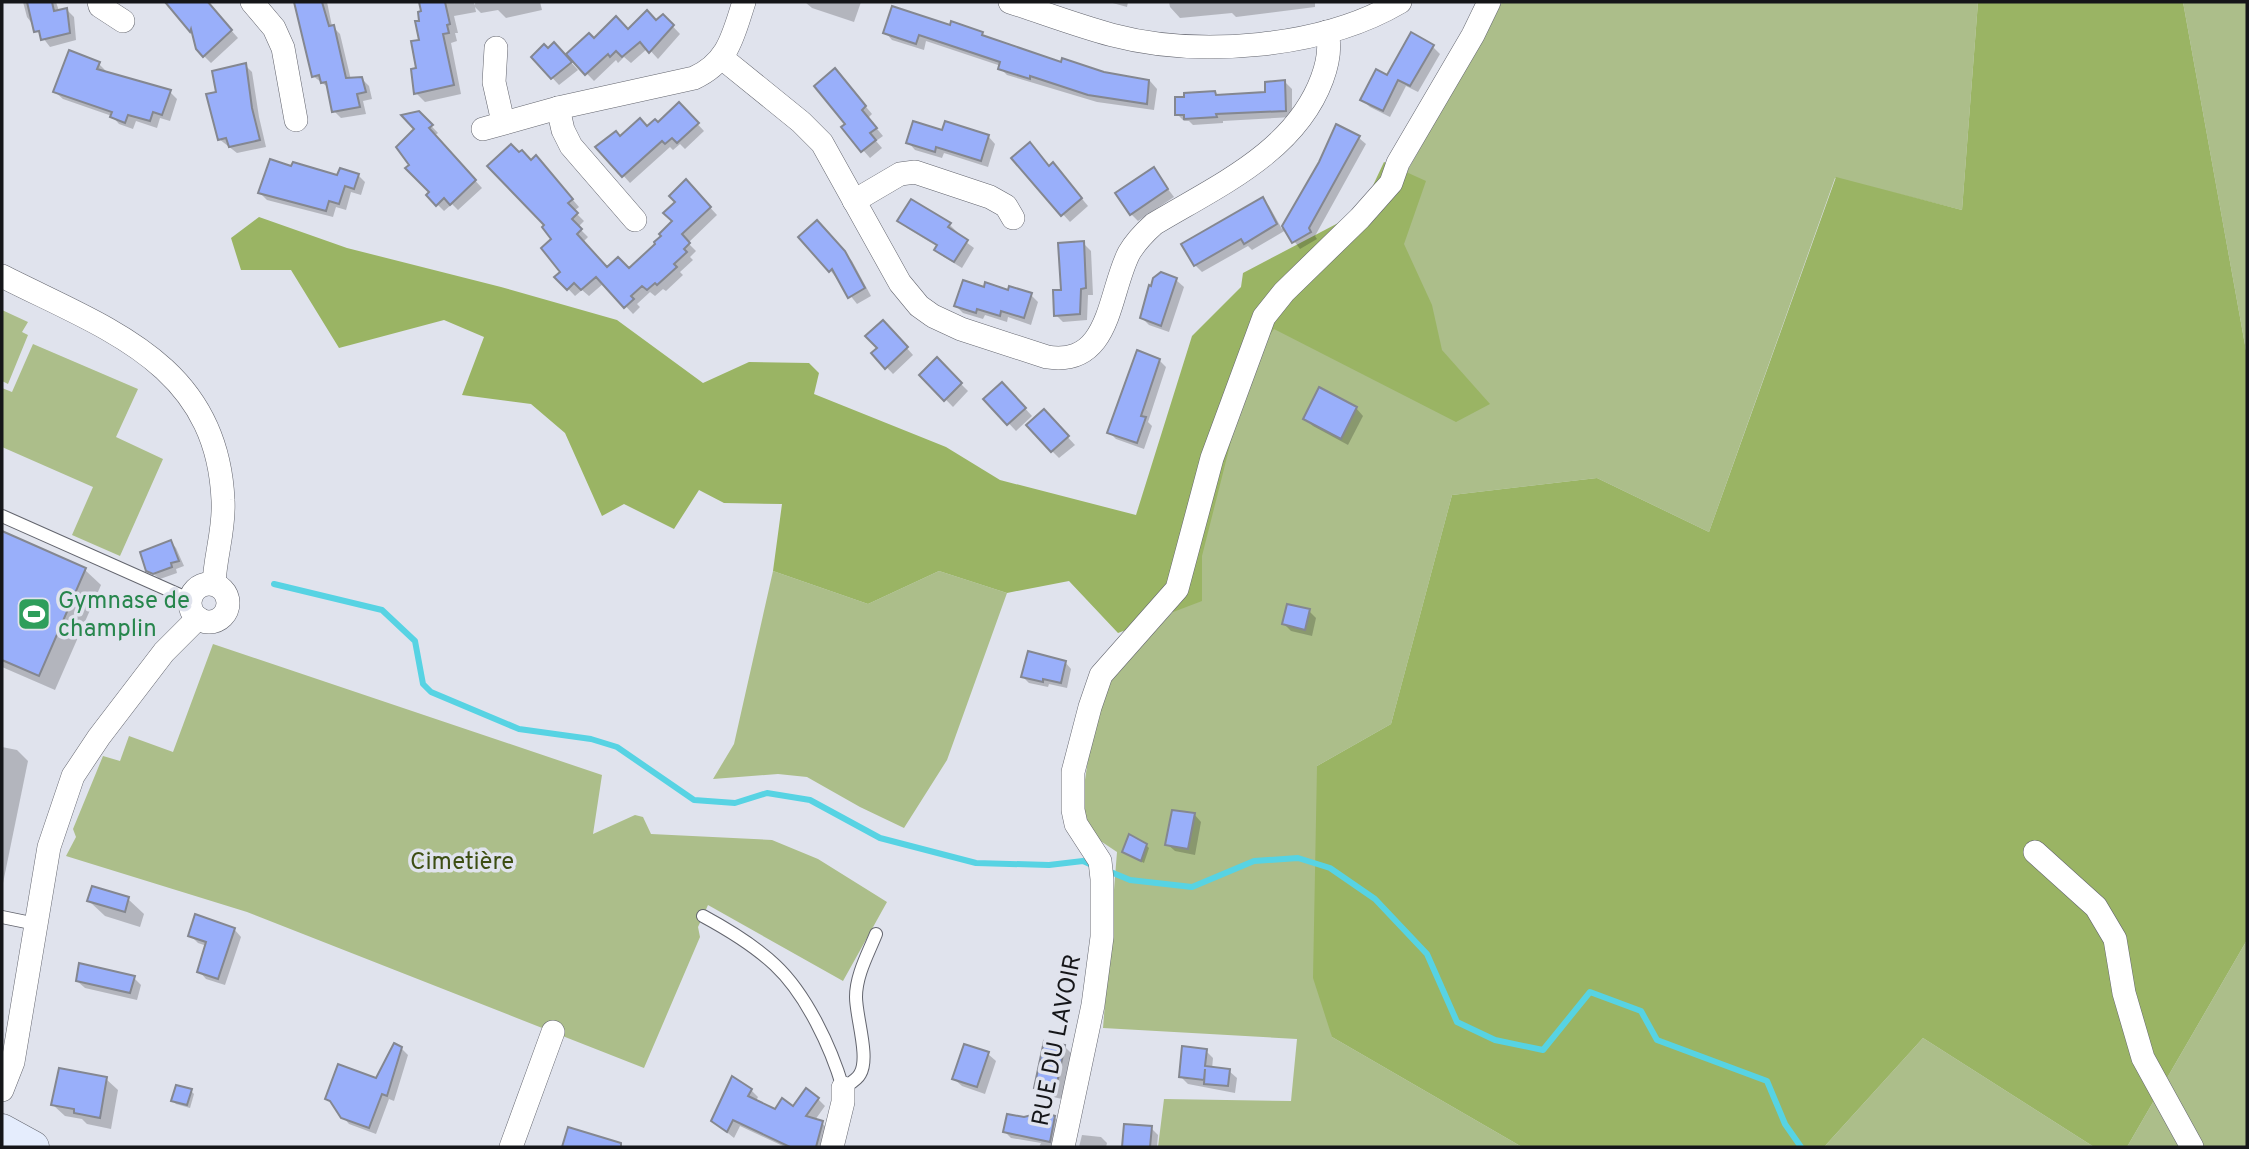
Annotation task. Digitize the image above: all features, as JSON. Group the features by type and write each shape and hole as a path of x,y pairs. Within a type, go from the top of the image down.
{"street":[{"path":"99,2 100,6 123,21"},
{"path":"252,2 274,28 283,47 296,120"},
{"path":"496,48 493,125 694,78 714,68 722,58 732,39 744,2"},
{"path":"1010,2 1114,35 1166,45 1224,46 1327,32 1354,12 1400,2"},
{"name":"RUE DU LAVOIR","path":"1063,1147 1093,1005 1102,937 1100,861 1076,824 1073,810 1073,772 1097,685 1101,675 1177,589 1212,458 1264,317 1284,292 1360,218 1391,183 1398,163 1473,35 1489,2"},
{"path":"722,58 801,122 821,143 900,283 926,311 961,329 1047,357 1068,358 1088,350 1101,332 1128,256 1143,234 1154,224 1252,165 1298,124 1309,108 1326,69 1329,54 1327,32"},
{"path":"558,108 571,146 635,220"},
{"path":"854,201 900,174 915,172 990,197 1006,206 1013,218"},
{"path":"2,276 140,349 179,381 192,400 217,458 223,500 214,584"},
{"path":"2,1090 13,1062 49,847 73,775 194,608 197,588 214,584 226,596 228,602 225,613 215,620 194,608"},
{"path":"2035,852 2096,907 2115,939 2124,993 2143,1058 2192,1147"},
{"path":"511,1147 553,1032"},
{"path":"832,1147 843,1102 843,1088"},
{"path":"2,1130 33,1147"}],"lane":[{"path":"2,516 170,591 194,608"},
{"path":"703,916 775,964 800,993 837,1067 843,1088 863,1071 856,997 859,976 876,934"},
{"path":"2,917 36,924"}],"green space":[{"path":"1502,2 1978,2 1962,210 1835,178 1709,532 1597,478 1452,495 1391,724 1317,766 1332,1037 1522,1147 1158,1147 1164,1099 1291,1101 1297,1039 1103,1028 1117,852 1090,834 1081,807 1095,712 1117,667 1193,592 1209,359 1395,193"},
{"path":"1978,2 2183,2 2247,356 2247,940 2127,1147 2094,1147 1923,1038 1824,1147 1522,1147 1332,1037 1313,978 1317,766 1391,724 1452,495 1597,478 1709,532 1836,177 1962,210"},
{"path":"2183,2 2247,2 2247,356"},
{"path":"1384,162 1426,181 1404,244 1432,305 1442,350 1490,404 1456,422 1274,329 1251,362 1202,556 1202,601 1118,633 1069,581 1007,593 939,571 868,604 773,571 782,504 724,503 699,490 674,529 624,504 602,516 565,433 531,404 462,395 484,337 444,320 339,348 291,270 241,270 231,238 259,217 347,248 617,320 703,383 749,362 809,363 819,373 814,394 946,447 1000,480 1136,515 1192,336 1241,287 1243,273 1361,211"},
{"path":"2,310 28,322 22,332 28,335 8,384 2,381"},
{"path":"33,344 138,389 116,437 163,459 120,556 72,535 93,487 2,447 2,388 12,392"},
{"path":"773,571 868,604 939,571 1007,593 947,760 904,828 807,777 778,774 713,779 734,744"},
{"name":"Cimetière","path":"213,644 602,775 593,834 635,815 643,817 651,834 772,840 818,859 887,902 843,981 708,905 698,927 700,937 644,1068 247,912 66,856 76,837 73,829 103,756 120,761 129,736 173,752"},
{"path":"2247,940 2247,1147 2127,1147"},
{"path":"1923,1038 2094,1147 1824,1147"}],"building":[{"path":"27,2 52,2 54,11 67,8 70,33 41,40 39,31 34,32"},
{"path":"165,2 208,2 232,30 203,57 196,49 191,29 190,32"},
{"path":"294,2 322,2 329,26 334,25 346,78 362,77 366,92 357,94 360,107 332,112 326,82 321,83 319,75 312,77"},
{"path":"419,2 445,2 450,24 447,25 449,33 443,34 454,85 414,94 411,69 416,68 411,41 419,40 415,21 419,21"},
{"path":"892,6 950,25 951,21 983,32 982,35 1061,62 1062,58 1104,72 1149,80 1147,104 1088,95 1030,76 1030,79 998,69 1000,62 919,35 916,44 883,33"},
{"path":"647,10 656,20 663,14 674,25 649,53 640,42 622,57 616,51 610,57 608,54 585,75 566,54 589,33 594,38 616,16 628,29"},
{"path":"1411,32 1434,45 1410,86 1398,80 1383,111 1360,100 1376,69 1387,75"},
{"path":"554,42 572,62 551,79 531,57 544,44 548,48"},
{"path":"69,50 100,62 97,69 171,90 162,115 153,112 150,121 128,115 125,123 110,117 112,112 53,92"},
{"path":"246,63 252,108 260,140 229,147 226,138 218,140 206,94 216,92 212,71"},
{"path":"835,68 866,106 862,110 877,128 870,133 876,140 861,152 841,127 845,124 814,86"},
{"path":"1285,80 1286,111 1216,114 1217,117 1184,119 1184,115 1175,115 1175,97 1184,97 1184,93 1215,91 1216,95 1265,92 1265,82"},
{"path":"679,102 699,123 677,143 672,138 665,144 662,141 622,177 595,147 616,131 620,136 640,118 647,126 655,119 658,122"},
{"path":"419,111 433,125 429,128 476,180 450,205 444,198 436,206 426,195 429,192 405,168 409,165 396,147 414,129 401,115"},
{"path":"913,121 942,130 945,121 989,135 981,161 936,147 935,152 906,143"},
{"path":"1336,124 1360,136 1309,228 1311,232 1292,243 1282,226 1319,162"},
{"path":"1030,142 1049,166 1053,162 1082,198 1061,216 1011,158"},
{"path":"511,144 519,152 522,150 531,160 536,155 573,199 568,203 578,213 572,219 582,229 577,234 607,267 618,257 629,268 655,244 661,236 659,234 672,221 663,213 675,202 669,196 686,179 711,207 682,234 690,243 684,249 687,252 674,264 677,267 657,285 655,283 647,290 642,286 631,296 634,299 624,308 596,277 581,290 574,283 567,290 554,277 560,272 541,248 551,239 542,227 544,225 487,166"},
{"path":"270,159 291,166 293,162 337,175 340,168 359,174 354,189 345,186 339,204 329,201 326,211 258,193"},
{"path":"1154,167 1168,189 1130,215 1115,193"},
{"path":"1263,197 1277,224 1244,244 1241,239 1194,266 1181,244"},
{"path":"911,199 951,223 948,227 968,240 954,262 934,250 937,245 897,221"},
{"path":"817,220 845,251 865,288 848,298 832,269 829,272 798,237"},
{"path":"1084,241 1086,288 1081,289 1080,314 1054,316 1053,290 1061,290 1058,243"},
{"path":"1161,272 1177,278 1161,326 1140,318 1149,285 1151,286 1153,278"},
{"path":"963,280 984,287 985,282 1008,290 1009,286 1032,293 1024,318 1001,311 1000,316 977,309 976,313 954,306"},
{"path":"883,320 908,347 885,369 871,353 877,348 865,336"},
{"path":"1137,350 1160,359 1141,416 1146,417 1137,443 1107,433"},
{"path":"937,357 962,383 944,401 919,375"},
{"path":"1002,382 1026,408 1007,425 983,399"},
{"path":"1319,387 1357,407 1341,439 1303,419"},
{"path":"1044,409 1069,436 1051,452 1026,425"},
{"name":"Gymnase de champlin","path":"2,531 86,568 39,676 2,660"},
{"path":"171,540 179,561 171,563 172,567 153,574 146,571 140,552"},
{"path":"1287,604 1310,609 1305,630 1282,624"},
{"path":"1028,651 1066,661 1061,683 1021,677"},
{"path":"1172,810 1195,813 1188,849 1165,845"},
{"path":"1129,834 1147,844 1141,861 1122,852"},
{"path":"92,886 129,897 125,912 87,901"},
{"path":"195,914 235,928 218,979 197,972 206,942 188,936"},
{"path":"79,963 135,976 130,993 76,981"},
{"path":"1044,1041 1065,1045 1055,1093 1034,1088"},
{"path":"394,1043 402,1047 387,1096 382,1094 369,1128 341,1118 330,1101 325,1099 338,1064 376,1078"},
{"path":"964,1044 989,1052 977,1087 952,1079"},
{"path":"1182,1046 1207,1049 1205,1066 1230,1069 1228,1086 1204,1084 1205,1069 1204,1080 1179,1077"},
{"path":"59,1068 107,1077 100,1118 51,1105"},
{"path":"732,1076 752,1089 748,1096 775,1109 782,1098 793,1106 806,1088 819,1098 806,1116 823,1121 816,1147 790,1147 733,1120 727,1132 711,1121"},
{"path":"176,1085 192,1089 187,1105 171,1101"},
{"path":"1044,1112 1055,1116 1050,1142 1003,1132 1007,1114 1024,1117"},
{"path":"1124,1124 1152,1126 1150,1147 1122,1147"},
{"path":"568,1127 621,1143 621,1147 562,1147"}],"waterway":[{"path":"274,584 382,610 415,641 423,684 431,692 519,729 591,739 617,747 694,800 735,803 767,793 810,800 880,838 976,863 1049,865 1083,861 1092,865"},
{"path":"1106,870 1130,880 1192,887 1254,861 1298,858 1330,868 1375,899 1427,954 1457,1022 1495,1040 1543,1050 1590,992 1641,1011 1657,1040 1767,1081 1785,1124 1801,1147"}],"place":[{"name":"Gymnase de champlin","path":"34,614"}]}
